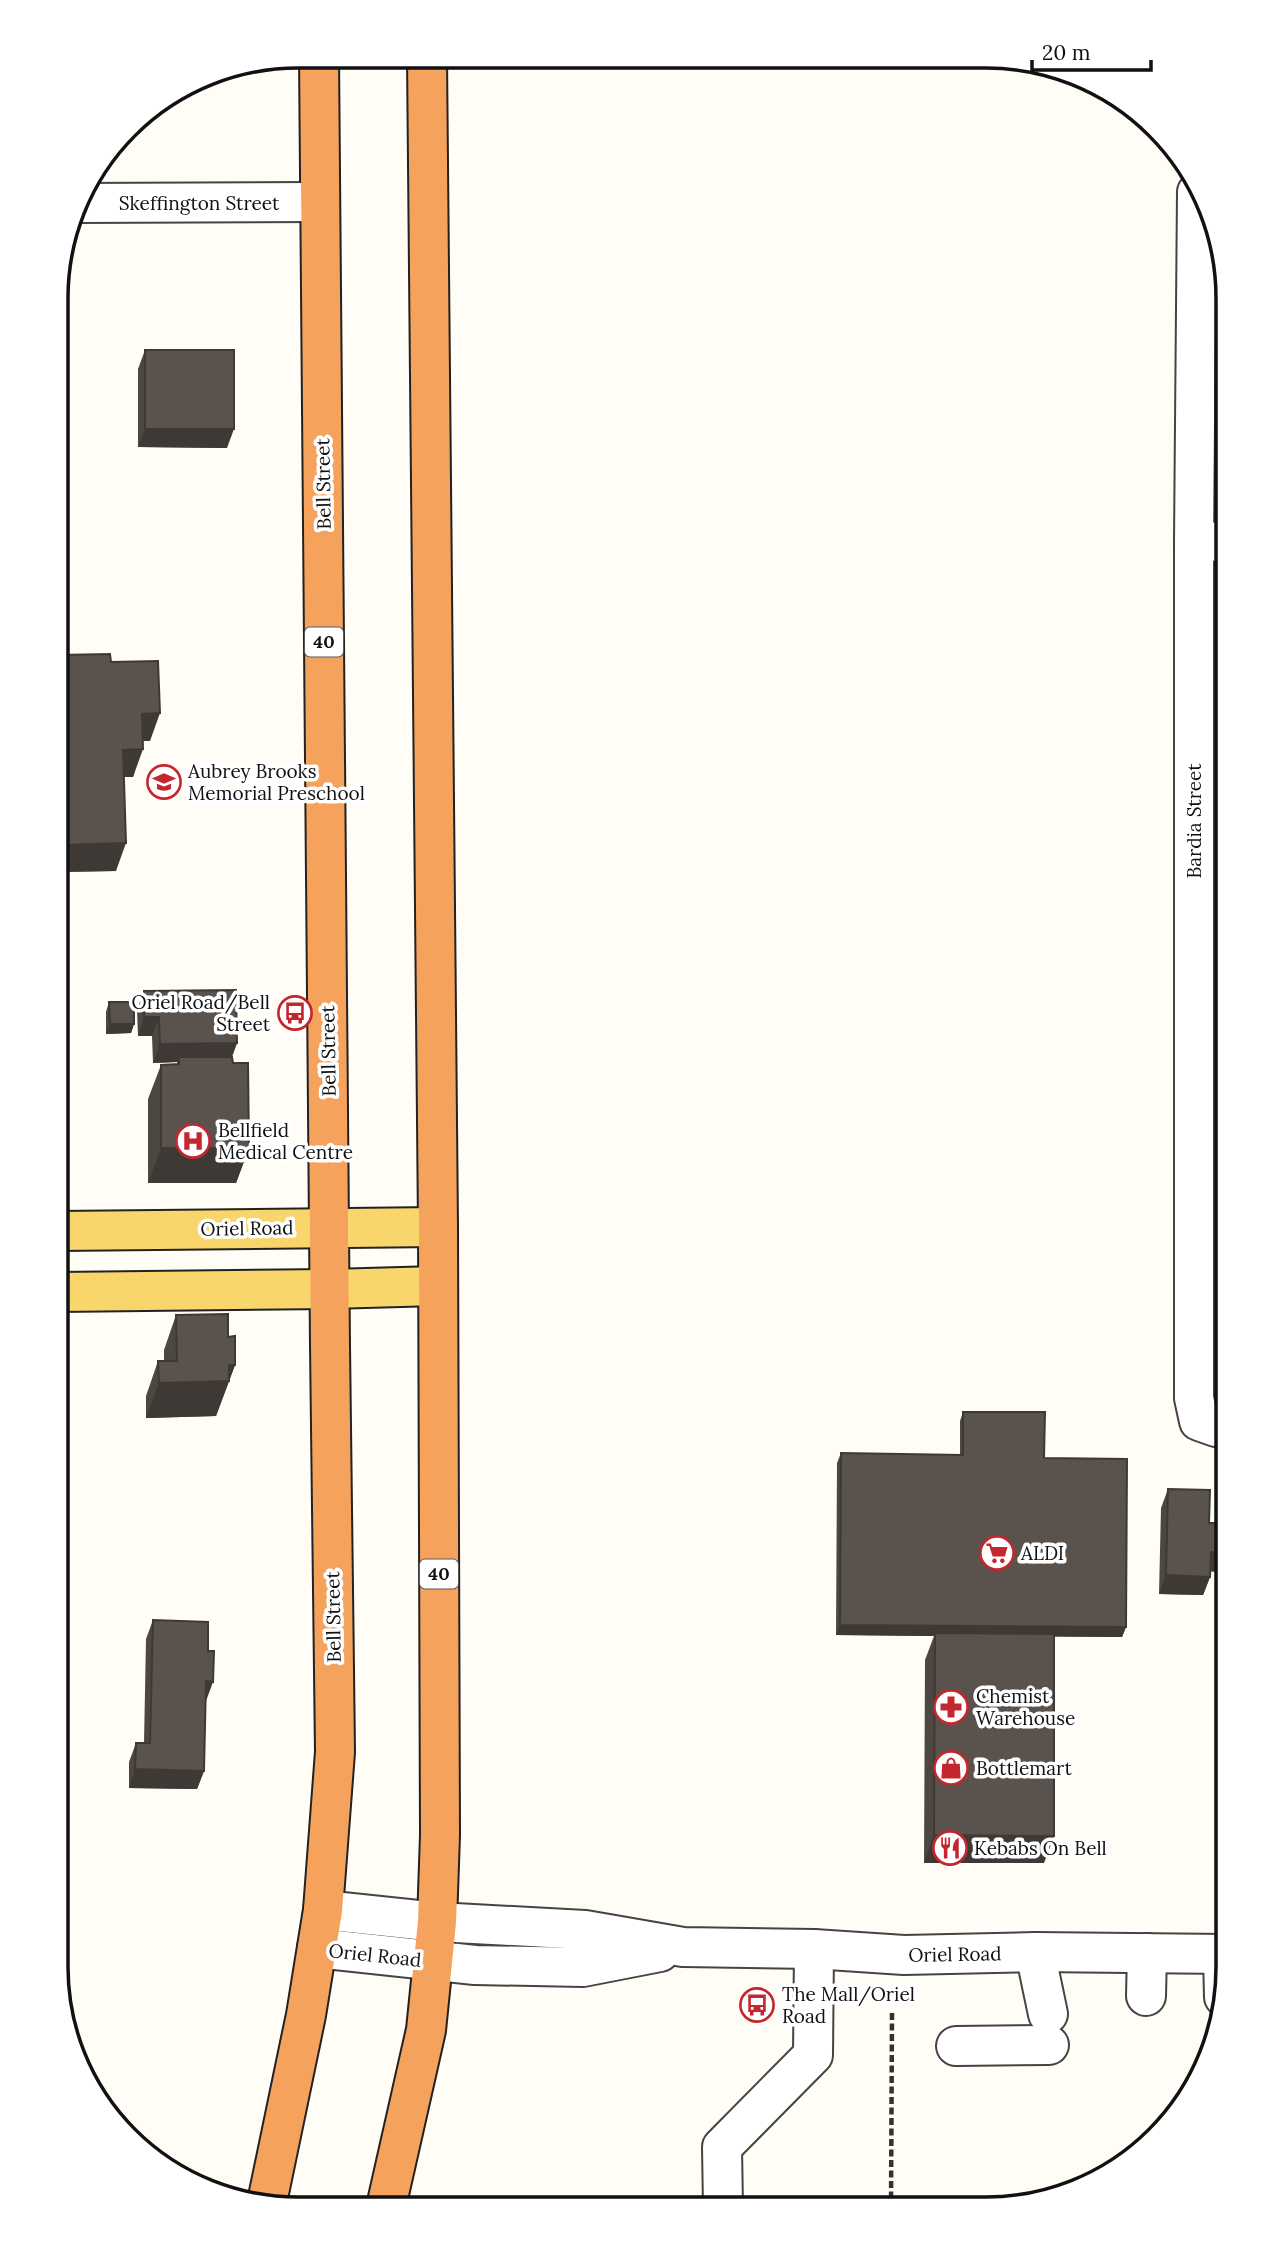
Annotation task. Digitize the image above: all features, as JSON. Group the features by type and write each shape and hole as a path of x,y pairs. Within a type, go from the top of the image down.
{"highway":[{"name":"Bell Street","path":"268,2195 306,2015 323,1910 335,1752 319,68"},
{"name":"40","path":"388,2197 426,2030 436,1922 440,1835 438,1227 427,68"}],"main road":[{"name":"Oriel Road","path":"68,1231 438,1227"},
{"path":"68,1292 437,1286"}],"street":[{"name":"Skeffington Street","path":"89,204 320,202"},
{"name":"Bardia Street","path":"1197,207 1211,541 1194,1398 1199,1421 1215,1427"},
{"name":"Oriel Road","path":"323,1910 436,1922 585,1930 683,1947 814,1949 904,1955 1035,1952 1215,1954"},
{"name":"Oriel Road","path":"317,1948 433,1961 583,1967 683,1947"},
{"path":"723,2197 722,2147 813,2055 814,1949"},
{"path":"956,2046 1048,2029 1035,1952"},
{"path":"1146,1996 1147,1953"}],"path":[{"path":"891,2197 892,2014"}],"building":[{"path":"145,350 234,350 234,429 145,429"},
{"path":"110,654 111,662 158,661 160,713 142,714 143,749 123,750 126,843 68,845 68,655"},
{"path":"236,990 237,1043 160,1044 159,1017 144,1017 144,991"},
{"path":"109,1002 134,1002 134,1024 110,1024"},
{"path":"179,1057 232,1057 233,1063 248,1063 249,1148 161,1148 161,1065 179,1064"},
{"path":"228,1314 228,1337 235,1336 235,1365 229,1365 229,1381 159,1383 158,1361 177,1361 176,1315"},
{"path":"963,1412 1045,1412 1044,1458 1127,1459 1126,1627 840,1625 841,1453 963,1455"},
{"path":"1168,1489 1210,1490 1209,1523 1215,1523 1215,1552 1211,1552 1210,1577 1166,1575"},
{"path":"153,1620 208,1622 208,1651 214,1651 213,1682 206,1681 204,1771 135,1769 136,1743 150,1743"},
{"path":"935,1633 1054,1634 1054,1836 934,1835"}],"place":[{"name":"Aubrey Brooks Memorial Preschool","path":"164,782"},
{"name":"Oriel Road/Bell Street","path":"295,1013"},
{"name":"Bellfield Medical Centre","path":"193,1141"},
{"name":"ALDI","path":"997,1553"},
{"name":"Chemist Warehouse","path":"951,1707"},
{"name":"Bottlemart","path":"951,1768"},
{"name":"Kebabs On Bell","path":"950,1848"},
{"name":"The Mall/Oriel Road","path":"757,2005"}]}
